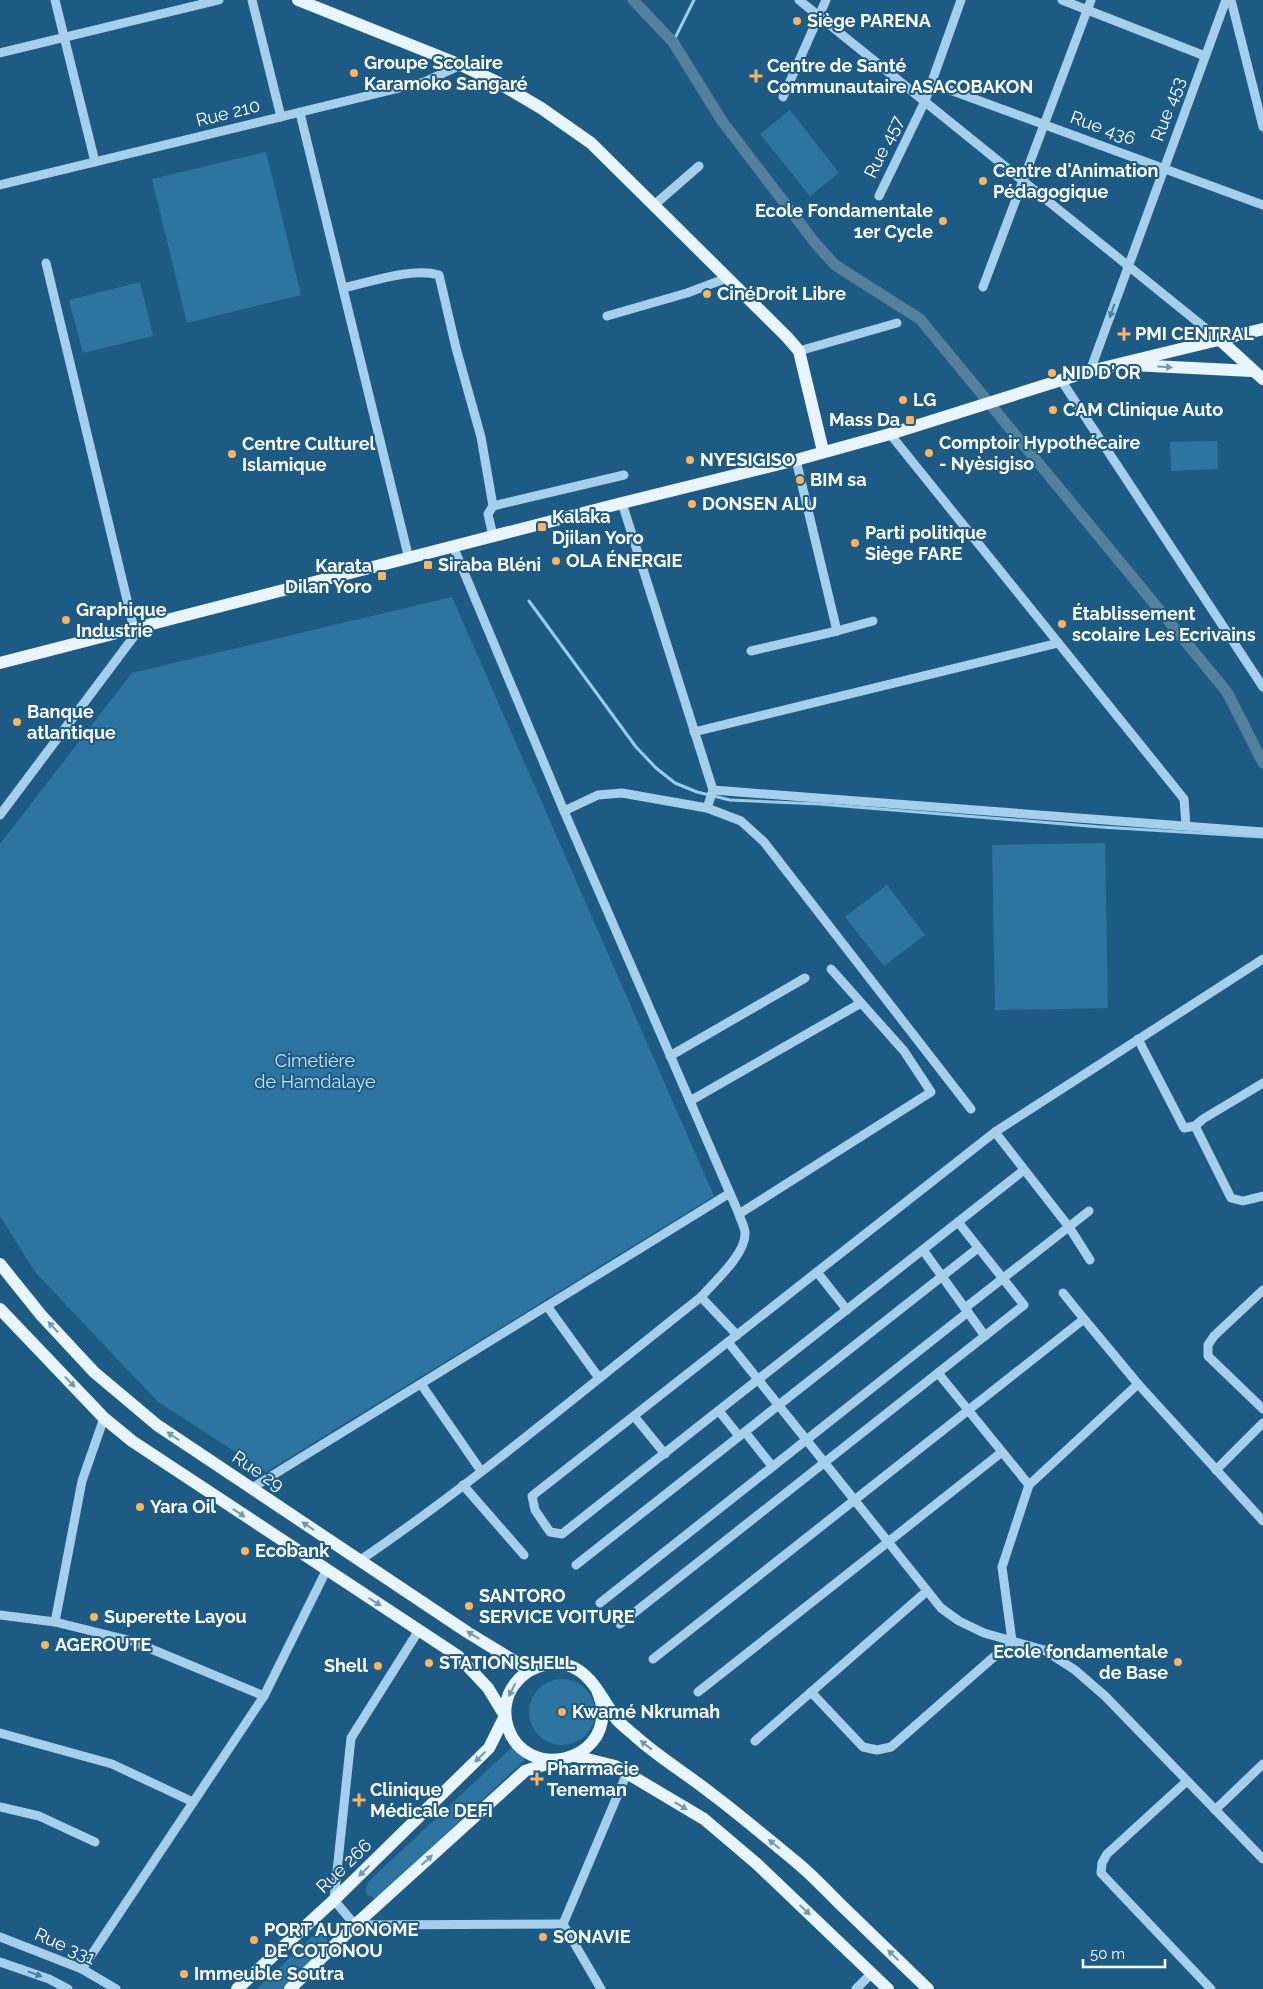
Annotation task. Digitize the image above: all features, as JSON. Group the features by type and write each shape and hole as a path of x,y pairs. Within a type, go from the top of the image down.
{"main road":[{"path":"298,0 461,65 542,108 591,143 799,351 823,451"},
{"path":"0,663 796,460 890,434 1090,371 1263,329"},
{"path":"1220,340 1263,380"},
{"path":"1116,364 1252,371"},
{"name":"Rue 29","path":"0,1264 41,1315 94,1372 157,1425 359,1561 529,1670"},
{"path":"0,1309 104,1418 139,1446 326,1571 458,1656 488,1688 505,1716"},
{"path":"560,1760 547,1760 523,1750 514,1740 508,1729 505,1716 510,1690 518,1678 529,1670 548,1664 567,1665 585,1674 618,1721 642,1743 713,1794 797,1862 928,1989"},
{"path":"290,1989 355,1925 525,1771 575,1756 590,1744 600,1727 602,1708 597,1690"},
{"name":"Rue 266","path":"237,1989 334,1900 489,1748 505,1716"},
{"path":"575,1756 615,1766 704,1819 757,1864 888,1989"}],"street":[{"path":"55,0 95,162"},
{"path":"0,54 219,0"},
{"path":"252,0 281,117"},
{"path":"799,0 1220,340"},
{"path":"783,97 826,0"},
{"name":"Rue 457","path":"879,196 925,101 961,0"},
{"path":"1062,0 1205,56"},
{"path":"983,287 1092,0"},
{"name":"Rue 453","path":"1090,371 1226,0"},
{"path":"1232,0 1263,126"},
{"name":"Rue 210","path":"0,185 424,82 461,65"},
{"name":"Rue 436","path":"931,82 1263,205"},
{"path":"300,113 409,558"},
{"path":"653,206 699,166"},
{"path":"0,814 138,628 46,264"},
{"path":"343,288 403,274 429,272 439,275 456,348 481,437 493,506 488,514 493,536"},
{"path":"607,316 687,293 727,278"},
{"path":"799,351 897,323"},
{"path":"1061,380 1263,687"},
{"path":"890,434 1184,798 1186,825"},
{"path":"796,460 837,631"},
{"path":"493,506 624,475"},
{"path":"622,503 713,790 707,808"},
{"path":"359,1561 399,1534 701,1298 742,1247 745,1232 730,1193 564,811 453,546"},
{"path":"751,651 837,631 873,620"},
{"path":"694,732 1058,643"},
{"path":"713,790 1263,832"},
{"path":"564,811 598,795 622,793 707,808 741,821 764,842 971,1109"},
{"path":"1024,1170 562,1534 550,1532 535,1510 532,1496 995,1132 1263,959"},
{"path":"739,1214 931,1092 904,1051 831,969"},
{"path":"670,1056 805,978"},
{"path":"690,1101 861,1003"},
{"path":"1138,1039 1184,1128 1195,1126 1203,1119 1263,1083"},
{"path":"1195,1126 1231,1198 1244,1202 1262,1198"},
{"path":"995,1132 1069,1227 1090,1260"},
{"path":"252,1488 730,1193"},
{"path":"600,1603 806,1440 1089,1211"},
{"path":"620,1624 1024,1305 958,1222"},
{"path":"576,1565 978,1248"},
{"path":"923,1250 986,1336"},
{"path":"817,1272 847,1310"},
{"path":"1263,1290 1214,1336 1208,1345 1208,1356 1263,1408"},
{"path":"1063,1293 1138,1384 1263,1521"},
{"path":"701,1298 737,1335"},
{"path":"547,1306 599,1378"},
{"path":"653,1659 1084,1319"},
{"path":"728,1342 941,1608 959,1621 984,1633 1044,1650 1075,1670 1105,1696 1263,1858"},
{"path":"938,1373 1028,1485"},
{"path":"421,1384 480,1471"},
{"path":"1012,1641 1002,1567 1028,1485 1138,1384"},
{"path":"719,1411 772,1466"},
{"path":"634,1416 664,1454"},
{"path":"55,1622 82,1481 104,1418"},
{"path":"1216,1470 1263,1423"},
{"path":"698,1692 1002,1452"},
{"path":"462,1485 524,1555"},
{"path":"82,1969 264,1696 326,1571"},
{"path":"755,1741 927,1591"},
{"path":"0,1616 55,1622 132,1642 264,1696"},
{"path":"419,1630 351,1738 334,1900 355,1925 563,1924"},
{"path":"811,1692 863,1747 877,1750 891,1747 1012,1641"},
{"path":"0,1732 112,1764 193,1802"},
{"path":"1215,1810 1263,1764"},
{"path":"563,1924 627,1773"},
{"path":"1187,1781 1107,1854 1102,1863 1101,1873 1211,1989"},
{"path":"0,1807 39,1816 95,1842"},
{"path":"563,1924 601,1989"},
{"name":"Rue 331","path":"0,1936 82,1969 116,1989"},
{"path":"0,1962 68,1989"},
{"path":"856,1989 872,1973"}],"green space":[{"path":"790,110 839,173 810,196 760,134"},
{"path":"266,152 301,295 187,323 152,179"},
{"path":"140,282 153,336 83,353 69,300"},
{"path":"1217,441 1218,469 1171,471 1170,442"},
{"name":"Cimetière de Hamdalaye","path":"452,597 714,1196 266,1472 157,1401 35,1272 0,1216 0,844 132,673"},
{"path":"1105,843 1108,1008 995,1010 992,845"},
{"path":"887,885 925,935 884,966 845,917"},
{"path":"562,1679 575,1681 590,1694 593,1699 595,1712 593,1725 580,1740 575,1743 562,1745 549,1743 534,1730 531,1725 529,1712 531,1699 544,1684 549,1681"},
{"path":"512,1747 525,1760 380,1895 375,1898 367,1895 365,1890 368,1882"},
{"path":"316,1933 322,1933 326,1936 326,1946 282,1989 257,1989"}],"waterway":[{"path":"633,0 673,42 722,121 816,244 835,265 920,319 1227,692 1263,763"},
{"path":"673,42 694,0"},
{"path":"529,601 636,747 656,768 675,783 697,792 730,800 819,804 1101,827 1263,837"}],"place":[{"name":"Siège PARENA","path":"797,21"},
{"name":"Groupe Scolaire Karamoko Sangaré","path":"354,73"},
{"name":"Centre de Santé Communautaire ASACOBAKON","path":"756,76"},
{"name":"Centre d'Animation Pédagogique","path":"983,181"},
{"name":"Ecole Fondamentale 1er Cycle","path":"943,221"},
{"name":"CinéDroit Libre","path":"707,294"},
{"name":"PMI CENTRAL","path":"1124,334"},
{"name":"NID D'OR","path":"1052,373"},
{"name":"LG","path":"903,400"},
{"name":"CAM Clinique Auto","path":"1053,410"},
{"name":"Mass Da","path":"910,420"},
{"name":"Comptoir Hypothécaire - Nyèsigiso","path":"929,453"},
{"name":"Centre Culturel Islamique","path":"232,454"},
{"name":"NYESIGISO","path":"690,460"},
{"name":"BIM sa","path":"800,480"},
{"name":"DONSEN ALU","path":"692,504"},
{"name":"Kalaka Djilan Yoro","path":"542,527"},
{"name":"Parti politique Siège FARE","path":"855,543"},
{"name":"OLA ÉNERGIE","path":"556,561"},
{"name":"Siraba Bléni","path":"428,565"},
{"name":"Karata Dilan Yoro","path":"382,576"},
{"name":"Graphique Industrie","path":"66,620"},
{"name":"Établissement scolaire Les Ecrivains","path":"1062,624"},
{"name":"Banque atlantique","path":"17,722"},
{"name":"Yara Oil","path":"140,1507"},
{"name":"Ecobank","path":"245,1551"},
{"name":"SANTORO SERVICE VOITURE","path":"469,1606"},
{"name":"Superette Layou","path":"94,1617"},
{"name":"AGEROUTE","path":"45,1645"},
{"name":"Ecole fondamentale de Base","path":"1178,1662"},
{"name":"STATION SHELL","path":"429,1663"},
{"name":"Shell","path":"378,1666"},
{"name":"Kwamé Nkrumah","path":"562,1712"},
{"name":"Pharmacie Teneman","path":"537,1779"},
{"name":"Clinique Médicale DEFI","path":"359,1800"},
{"name":"SONAVIE","path":"543,1937"},
{"name":"PORT AUTONOME DE COTONOU","path":"254,1940"},
{"name":"Immeuble Soutra","path":"184,1974"}]}
